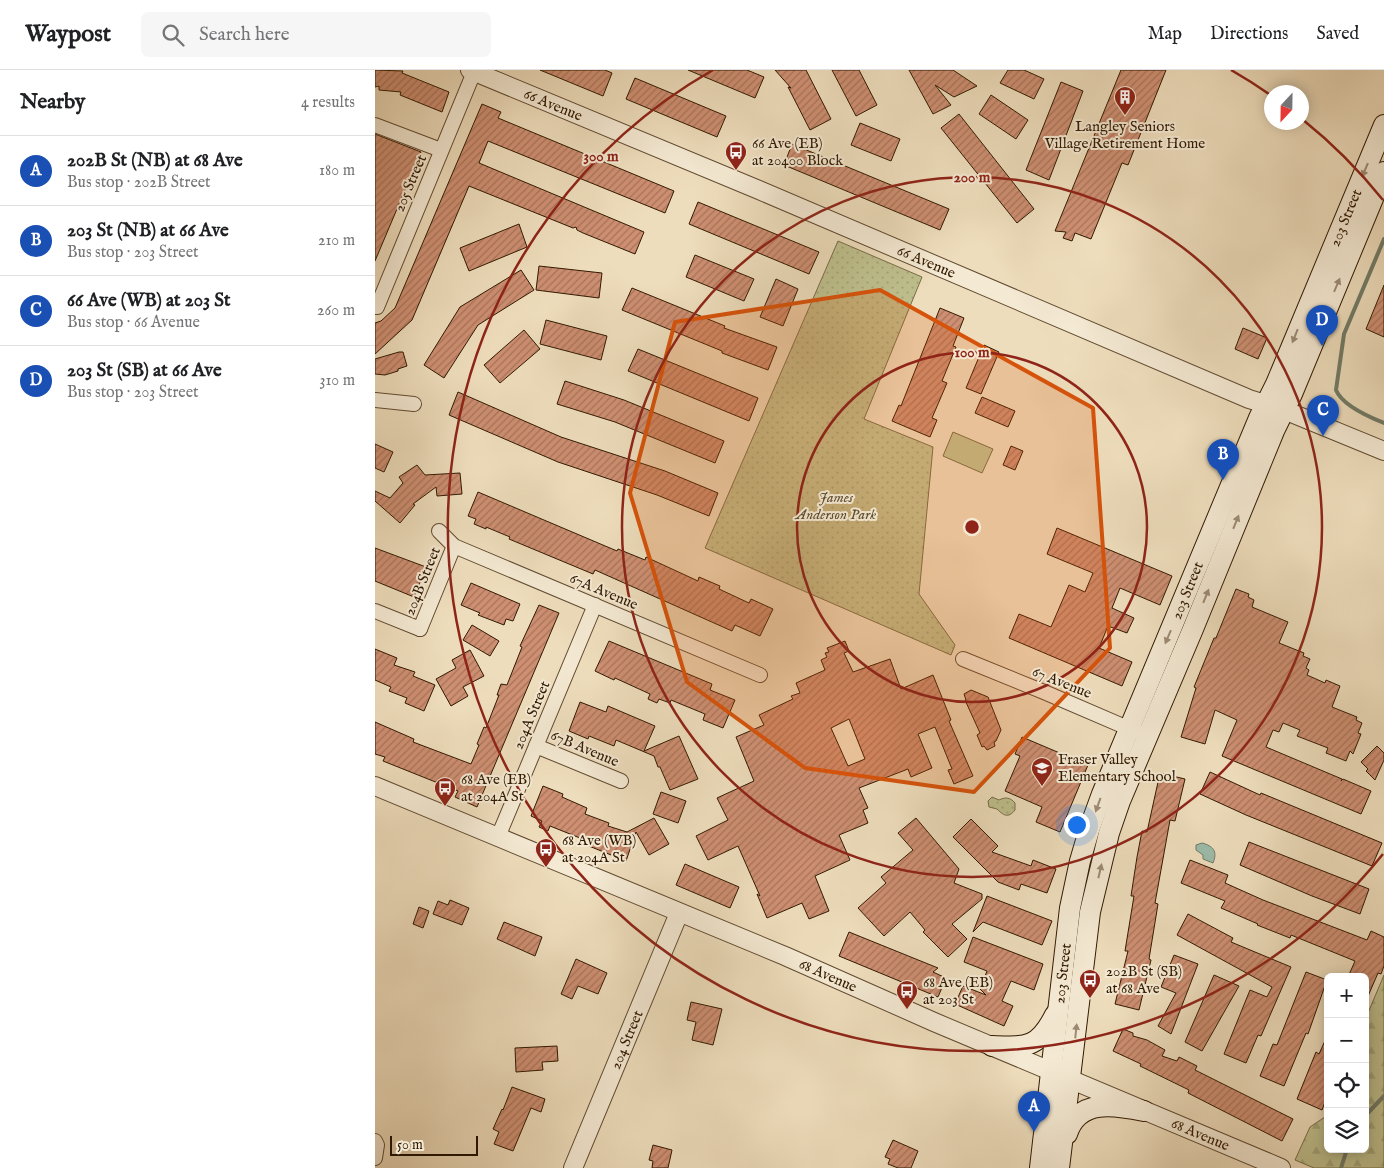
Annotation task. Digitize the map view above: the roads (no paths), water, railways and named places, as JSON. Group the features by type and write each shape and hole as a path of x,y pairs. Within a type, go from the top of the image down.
{"main road":[{"name":"203 Street","path":"1060,1159 1090,912 1109,833 1120,801 1148,738 1247,495 1275,407 1384,125"},
{"name":"203 Street","path":"1039,1168 1070,908 1080,861 1090,827 1130,728 1384,172"},
{"path":"992,1046 1019,1046 1035,1042 1043,1035 1057,1011"},
{"path":"1060,1159 1069,1127 1077,1115 1085,1110 1101,1106 1119,1106 1144,1111"}],"street":[{"name":"205 Street","path":"376,307 472,71"},
{"name":"66 Avenue","path":"472,71 718,172 1249,399 1275,407 1384,452"},
{"path":"375,125 441,150"},
{"path":"375,400 414,404"},
{"name":"67A Avenue","path":"439,531 454,546 761,675"},
{"name":"204B Street","path":"375,611 421,634 454,546"},
{"name":"204A Street","path":"498,837 595,605"},
{"name":"67 Avenue","path":"963,660 1130,728 1148,738"},
{"name":"67B Avenue","path":"536,746 621,781"},
{"name":"68 Avenue","path":"375,786 1281,1168"},
{"name":"204 Street","path":"573,1168 679,913"},
{"path":"375,1141 377,1145 375,1158"}],"waterway":[{"path":"1384,239 1344,334 1336,390 1344,401 1364,414 1384,423"},
{"path":"1369,1112 1384,1096"},
{"path":"1341,1168 1346,1153"}],"place":[{"name":"Langley Seniors Village Retirement Home","path":"1125,116"},
{"name":"66 Ave (EB) at 20400 Block","path":"736,171"},
{"name":"203 St (SB) at 66 Ave","path":"1322,346"},
{"name":"66 Ave (WB) at 203 St","path":"1323,436"},
{"name":"203 St (NB) at 66 Ave","path":"1223,480"},
{"name":"Fraser Valley Elementary School","path":"1042,787"},
{"name":"68 Ave (EB) at 204A St","path":"445,807"},
{"name":"68 Ave (WB) at 204A St","path":"546,868"},
{"name":"202B St (SB) at 68 Ave","path":"1090,999"},
{"name":"68 Ave (EB) at 203 St","path":"907,1010"},
{"name":"202B St (NB) at 68 Ave","path":"1034,1132"}],"park label":[{"name":"James Anderson Park","path":"836,506"}]}
